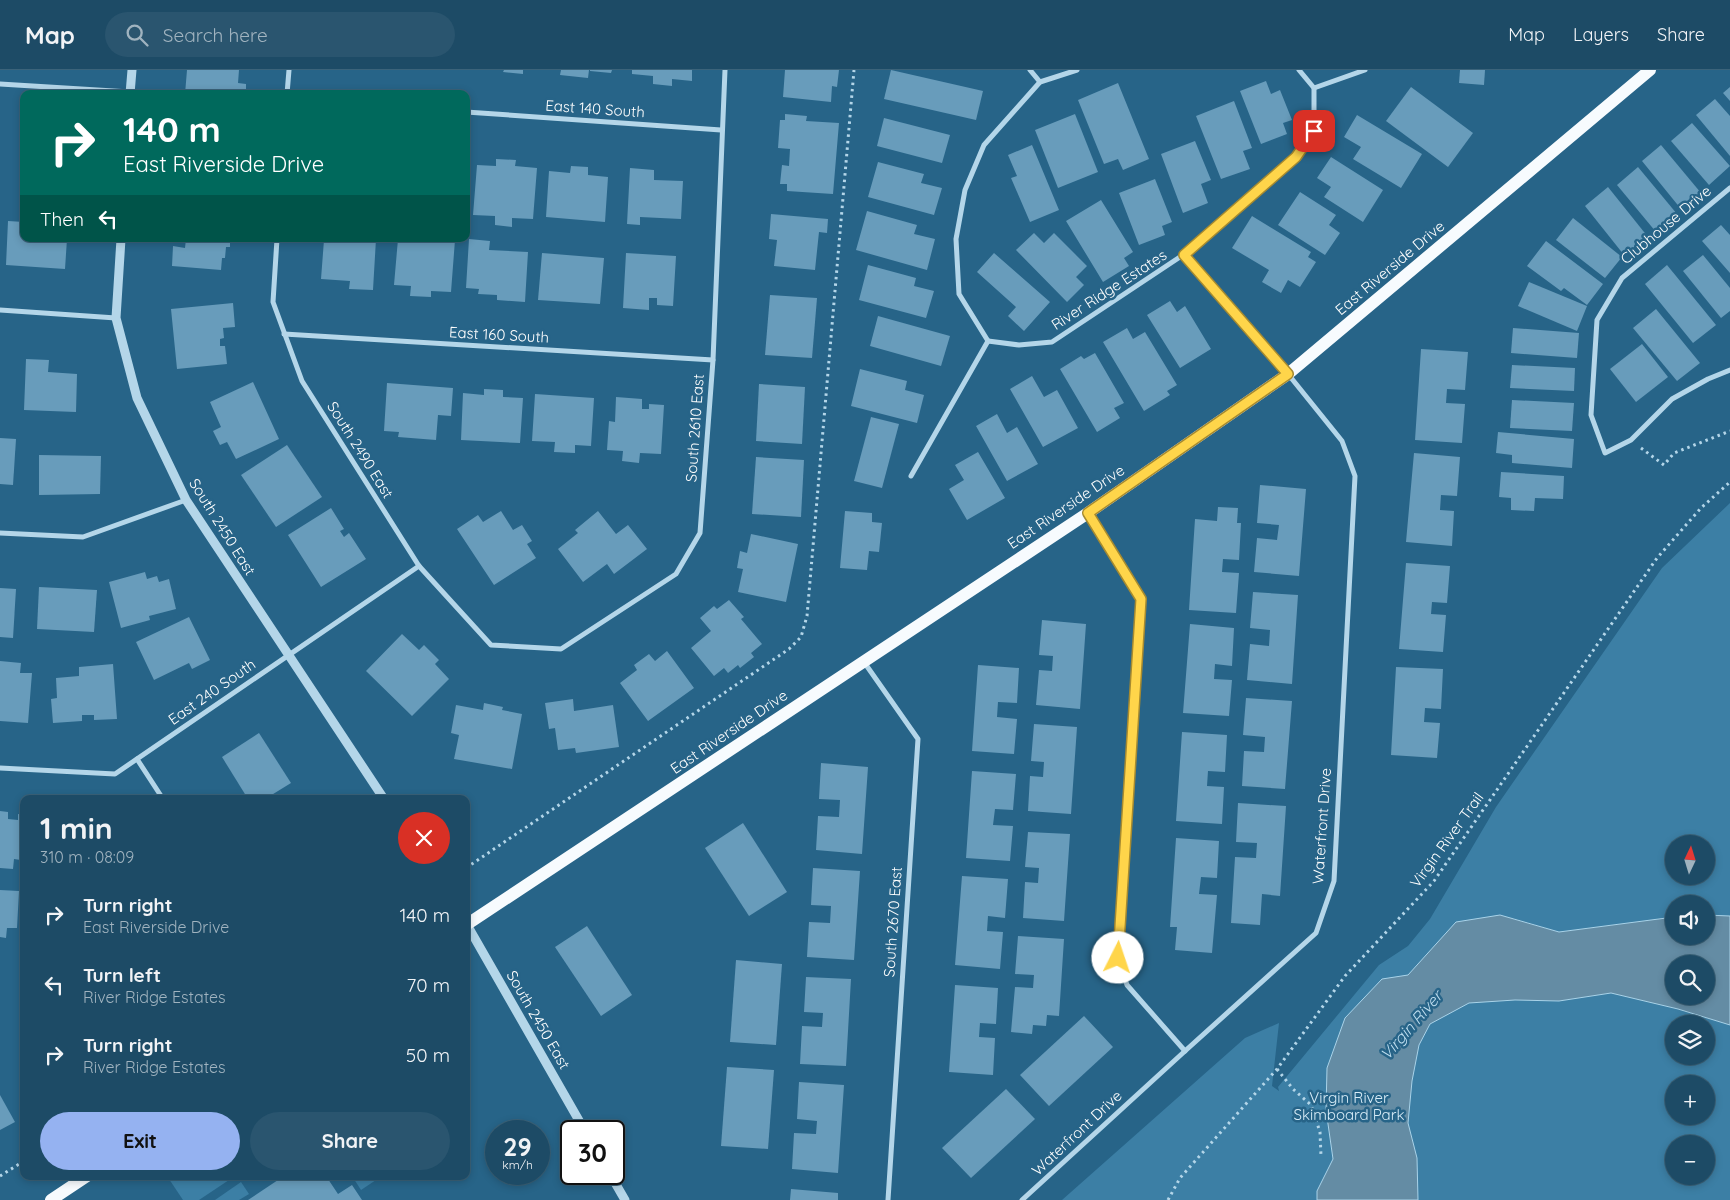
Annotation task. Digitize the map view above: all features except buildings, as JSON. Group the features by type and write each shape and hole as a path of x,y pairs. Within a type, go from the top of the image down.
{"main road":[{"name":"East Riverside Drive","path":"470,923 1088,513 1288,374 1650,70"},
{"path":"52,1200 81,1180"}],"street":[{"path":"130,90 132,70"},
{"path":"287,90 289,70"},
{"name":"South 2610 East","path":"491,645 561,649 676,574 700,533 713,360 721,130 725,70"},
{"path":"1030,70 1040,82"},
{"path":"911,476 988,342 959,294 956,239 964,190 984,145 1040,82 1077,70"},
{"path":"1299,70 1314,88 1365,70"},
{"path":"0,84 87,90"},
{"name":"River Ridge Estates","path":"988,342 1019,345 1052,342 1184,255 1296,157 1314,131 1314,88"},
{"name":"East 140 South","path":"470,112 721,130"},
{"name":"Clubhouse Drive","path":"1631,440 1606,453 1591,415 1597,320 1622,278 1730,188"},
{"name":"South 2450 East","path":"121,242 116,318 137,398 186,500 381,795"},
{"name":"South 2490 East","path":"277,242 272,302 302,381 418,566 491,645"},
{"name":"River Ridge Estates","path":"1184,255 1288,374"},
{"path":"0,310 116,318"},
{"name":"East 160 South","path":"284,334 713,360"},
{"path":"1631,440 1672,399 1708,379 1730,370"},
{"name":"Waterfront Drive","path":"1022,1200 1316,933 1334,881 1355,476 1342,442 1288,374"},
{"path":"0,533 83,537 186,500"},
{"path":"1088,513 1141,599 1118,958 1127,985 1185,1050"},
{"name":"East 240 South","path":"0,768 115,774 418,566"},
{"name":"South 2670 East","path":"863,662 918,739 888,1200"},
{"path":"137,759 160,795"},
{"name":"South 2450 East","path":"470,930 579,1120"},
{"path":"616,1185 625,1200"}],"path":[{"path":"470,865 789,649 801,637 807,616 854,70"},
{"path":"1631,440 1664,466 1674,453 1730,431"},
{"name":"Virgin River Trail","path":"1168,1200 1180,1178 1277,1068 1345,976 1434,881 1657,558 1701,508 1730,482"},
{"path":"1277,1068 1293,1090 1311,1105 1320,1132 1321,1156"},
{"path":"0,1176 20,1164"}],"green space":[{"path":"1730,503 1730,916 1715,915 1715,895 1665,895 1665,918 1559,932 1512,918 1512,1000 1559,1001 1611,993 1698,1015 1665,1015 1665,1065 1715,1065 1715,1020 1730,1025 1730,1200 1062,1200 1245,1038 1279,1023 1272,1086 1279,1091 1278,1087 1379,965 1408,946 1430,919 1496,807 1662,568"},
{"path":"170,1180 229,1180 199,1200 183,1200"},
{"path":"355,1180 376,1180 361,1190"},
{"path":"241,1182 249,1194 239,1200 215,1200"}],"water":[{"name":"Virgin River Skimboard Park","path":"1500,915 1559,932 1665,918 1665,945 1715,945 1715,915 1730,916 1730,1025 1715,1020 1715,1015 1698,1015 1611,993 1559,1001 1515,1000 1469,1003 1430,1024 1419,1045 1412,1081 1408,1123 1417,1158 1418,1200 1317,1200 1317,1191 1333,1159 1326,1110 1327,1068 1345,1018 1382,979 1408,975 1456,922"}],"route":[{"path":"1118,958 1141,599 1088,513 1288,374 1184,255 1296,157 1314,131"}],"water label":[{"name":"Virgin River","path":"1411,1025"}]}
